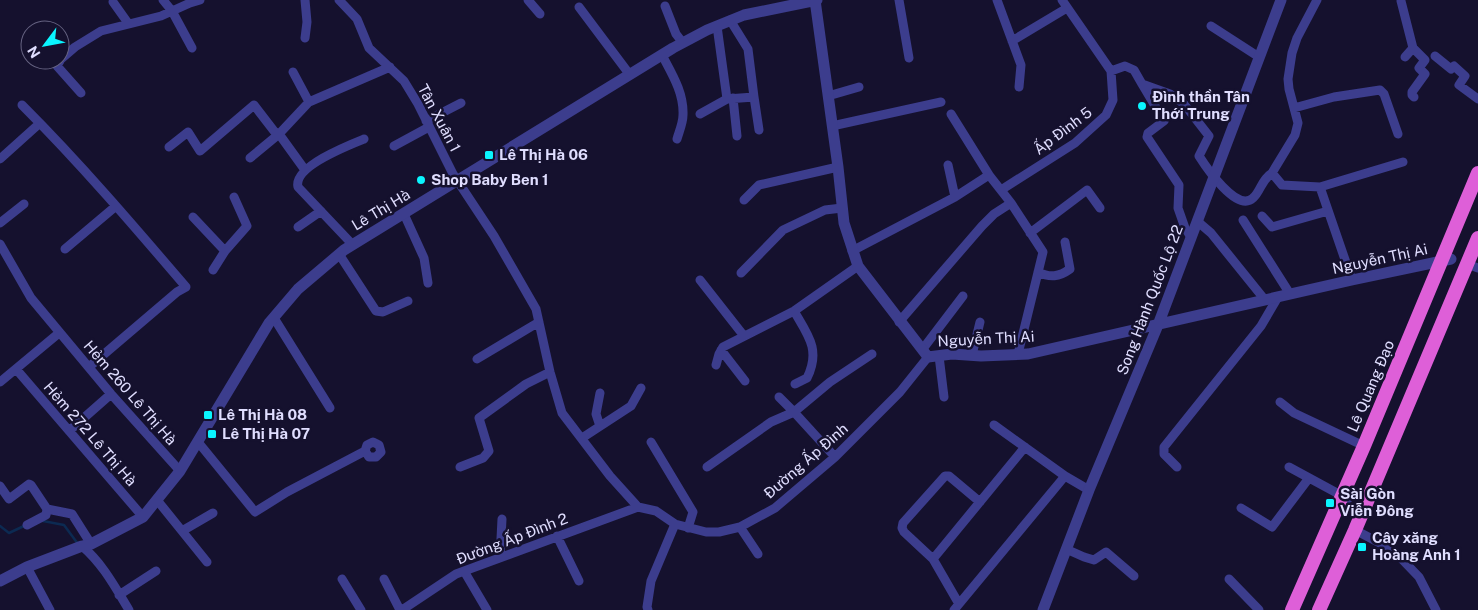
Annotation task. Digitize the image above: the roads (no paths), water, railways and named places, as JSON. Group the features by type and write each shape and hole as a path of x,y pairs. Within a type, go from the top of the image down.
{"highway":[{"name":"Lê Quang Đạo","path":"1292,610 1344,498 1447,260 1478,173"},
{"name":"Lê Quang Đạo","path":"1302,610 1364,446 1447,260 1478,196"},
{"path":"1323,609 1474,263 1478,238"}],"street":[{"path":"163,0 172,11 192,48"},
{"path":"81,93 57,66 61,59 75,47 101,31 161,16 190,1 200,0"},
{"path":"305,0 307,22 305,38"},
{"name":"Tân Xuân 1","path":"340,0 357,19 369,48 404,81 418,104 457,182 474,204 536,309 550,372 562,414 610,476 638,507"},
{"path":"528,0 540,14"},
{"name":"Lê Thị Hà","path":"28,568 86,545 143,517 180,471 256,343 274,318 298,289 352,244 457,182 683,43 744,14 816,0"},
{"name":"Nguyễn Thị Ai","path":"816,0 844,223 852,251 858,266 899,322 930,354 972,356 1028,354 1284,295 1447,260"},
{"path":"899,0 909,58"},
{"path":"997,0 1020,65 1019,87"},
{"name":"Song Hành Quốc Lộ 22","path":"1043,610 1158,324 1281,0"},
{"path":"1142,84 1170,94 1184,104 1209,136 1199,156 1213,178 1235,197 1246,201 1251,200 1261,184 1272,173 1295,134 1298,123 1288,79 1292,53 1297,38 1317,0"},
{"path":"1411,0 1401,1 1413,48 1425,60"},
{"path":"114,2 128,23"},
{"path":"1012,41 1064,4 1111,71 1126,66 1134,70 1164,121 1148,133 1147,137 1179,184 1178,208 1185,228 1191,237"},
{"path":"665,6 676,34 683,43"},
{"path":"579,7 630,74"},
{"path":"730,20 748,49 759,130"},
{"path":"717,26 737,136"},
{"path":"1211,26 1259,57"},
{"path":"1405,57 1413,48"},
{"path":"1414,97 1412,92 1425,74 1419,68 1428,56 1432,59 1437,54 1451,69 1454,66 1465,76 1459,85 1478,99"},
{"path":"662,55 677,83 682,98 683,117 677,139"},
{"path":"250,158 279,134 309,102 390,67"},
{"name":"Ấp Đình 5","path":"1001,190 1075,143 1106,115 1112,100 1111,71"},
{"path":"293,72 309,102"},
{"path":"828,96 859,87"},
{"path":"1294,108 1341,96 1380,90 1387,102 1398,134"},
{"path":"700,114 730,98 754,97"},
{"path":"832,126 941,102"},
{"path":"394,146 461,103"},
{"path":"22,104 116,206 186,287 89,366"},
{"path":"169,147 188,132 200,151 254,105 274,131 279,134 305,170"},
{"path":"951,114 989,175 1042,252 1018,354"},
{"path":"0,159 40,122"},
{"path":"352,244 298,187 297,178 305,170 330,154 364,138"},
{"path":"1272,173 1282,185 1320,187 1403,162"},
{"path":"948,165 955,197"},
{"path":"744,200 759,186 838,167"},
{"path":"852,251 955,197 989,175"},
{"path":"1320,187 1352,280"},
{"path":"1030,233 1087,190 1100,208"},
{"path":"213,270 225,251 247,226 234,197"},
{"path":"899,322 982,226 994,214 1010,203"},
{"path":"0,223 24,204"},
{"path":"65,249 116,206"},
{"path":"741,273 783,230 825,210 842,208"},
{"path":"298,227 321,211"},
{"path":"1262,216 1272,226 1328,211"},
{"path":"404,214 424,258 428,283"},
{"path":"193,217 225,251"},
{"path":"1177,467 1164,454 1164,447 1284,295 1243,220"},
{"path":"1197,221 1211,233 1265,300"},
{"path":"1038,272 1047,277 1061,276 1070,269 1065,242"},
{"name":"Hẻm 260 Lê Thị Hà","path":"0,244 31,298 111,394 180,471"},
{"path":"339,254 376,311 383,312 408,301"},
{"path":"716,365 723,347 794,311 858,266"},
{"path":"700,280 744,336"},
{"name":"Đường Ấp Đình","path":"638,507 656,511 675,524 706,532 719,532 740,527 775,508 834,457 900,392 930,354 963,296"},
{"path":"794,311 813,347 814,360 807,378 795,384"},
{"path":"274,318 330,408"},
{"path":"477,359 540,322"},
{"path":"972,356 980,322"},
{"path":"0,382 59,333"},
{"path":"721,350 745,381"},
{"path":"707,467 771,422 794,412 830,382 872,354"},
{"path":"930,354 944,397"},
{"name":"Hẻm 272 Lê Thị Hà","path":"16,369 143,517"},
{"path":"460,467 483,458 489,451 479,418 526,384 550,372"},
{"path":"582,438 631,406 641,388"},
{"path":"600,393 596,414 600,426"},
{"path":"69,431 111,394"},
{"path":"779,397 834,457"},
{"path":"1280,402 1294,413 1364,446"},
{"path":"994,425 1065,476 1090,490"},
{"path":"198,442 255,512 287,492 365,452"},
{"path":"651,442 693,512 688,528"},
{"path":"933,558 1025,448"},
{"path":"1290,468 1344,498"},
{"path":"980,502 949,476 945,476 903,524 902,528 933,558 957,607 1065,476"},
{"path":"1241,508 1272,527 1309,478"},
{"path":"0,486 9,499 30,484 47,509 46,515 27,525"},
{"path":"157,500 207,562"},
{"name":"Đường Ấp Đình 2","path":"401,610 456,574 638,507"},
{"path":"47,509 72,514 86,545 123,593 129,610"},
{"path":"182,531 213,512"},
{"path":"500,558 502,519"},
{"path":"648,610 651,581 675,524"},
{"path":"740,527 758,554"},
{"path":"1358,532 1393,550 1419,577 1436,610"},
{"path":"557,536 579,581"},
{"path":"1066,549 1094,560 1106,552 1134,576"},
{"path":"0,581 28,568 50,610"},
{"path":"123,593 156,571"},
{"path":"464,571 487,610"},
{"path":"1229,578 1259,610"},
{"path":"342,579 361,610"},
{"path":"384,579 401,610"}],"waterway":[{"path":"43,521 64,525 78,544"},
{"path":"0,526 9,533 24,526"}],"place":[{"name":"Đình thần Tân Thới Trung","path":"1142,106"},
{"name":"Lê Thị Hà 06","path":"489,155"},
{"name":"Shop Baby Ben 1","path":"421,180"},
{"name":"Lê Thị Hà 08","path":"208,415"},
{"name":"Lê Thị Hà 07","path":"212,434"},
{"name":"Sài Gòn Viễn Đông","path":"1330,503"},
{"name":"Cây xăng Hoàng Anh 1","path":"1362,547"}]}
